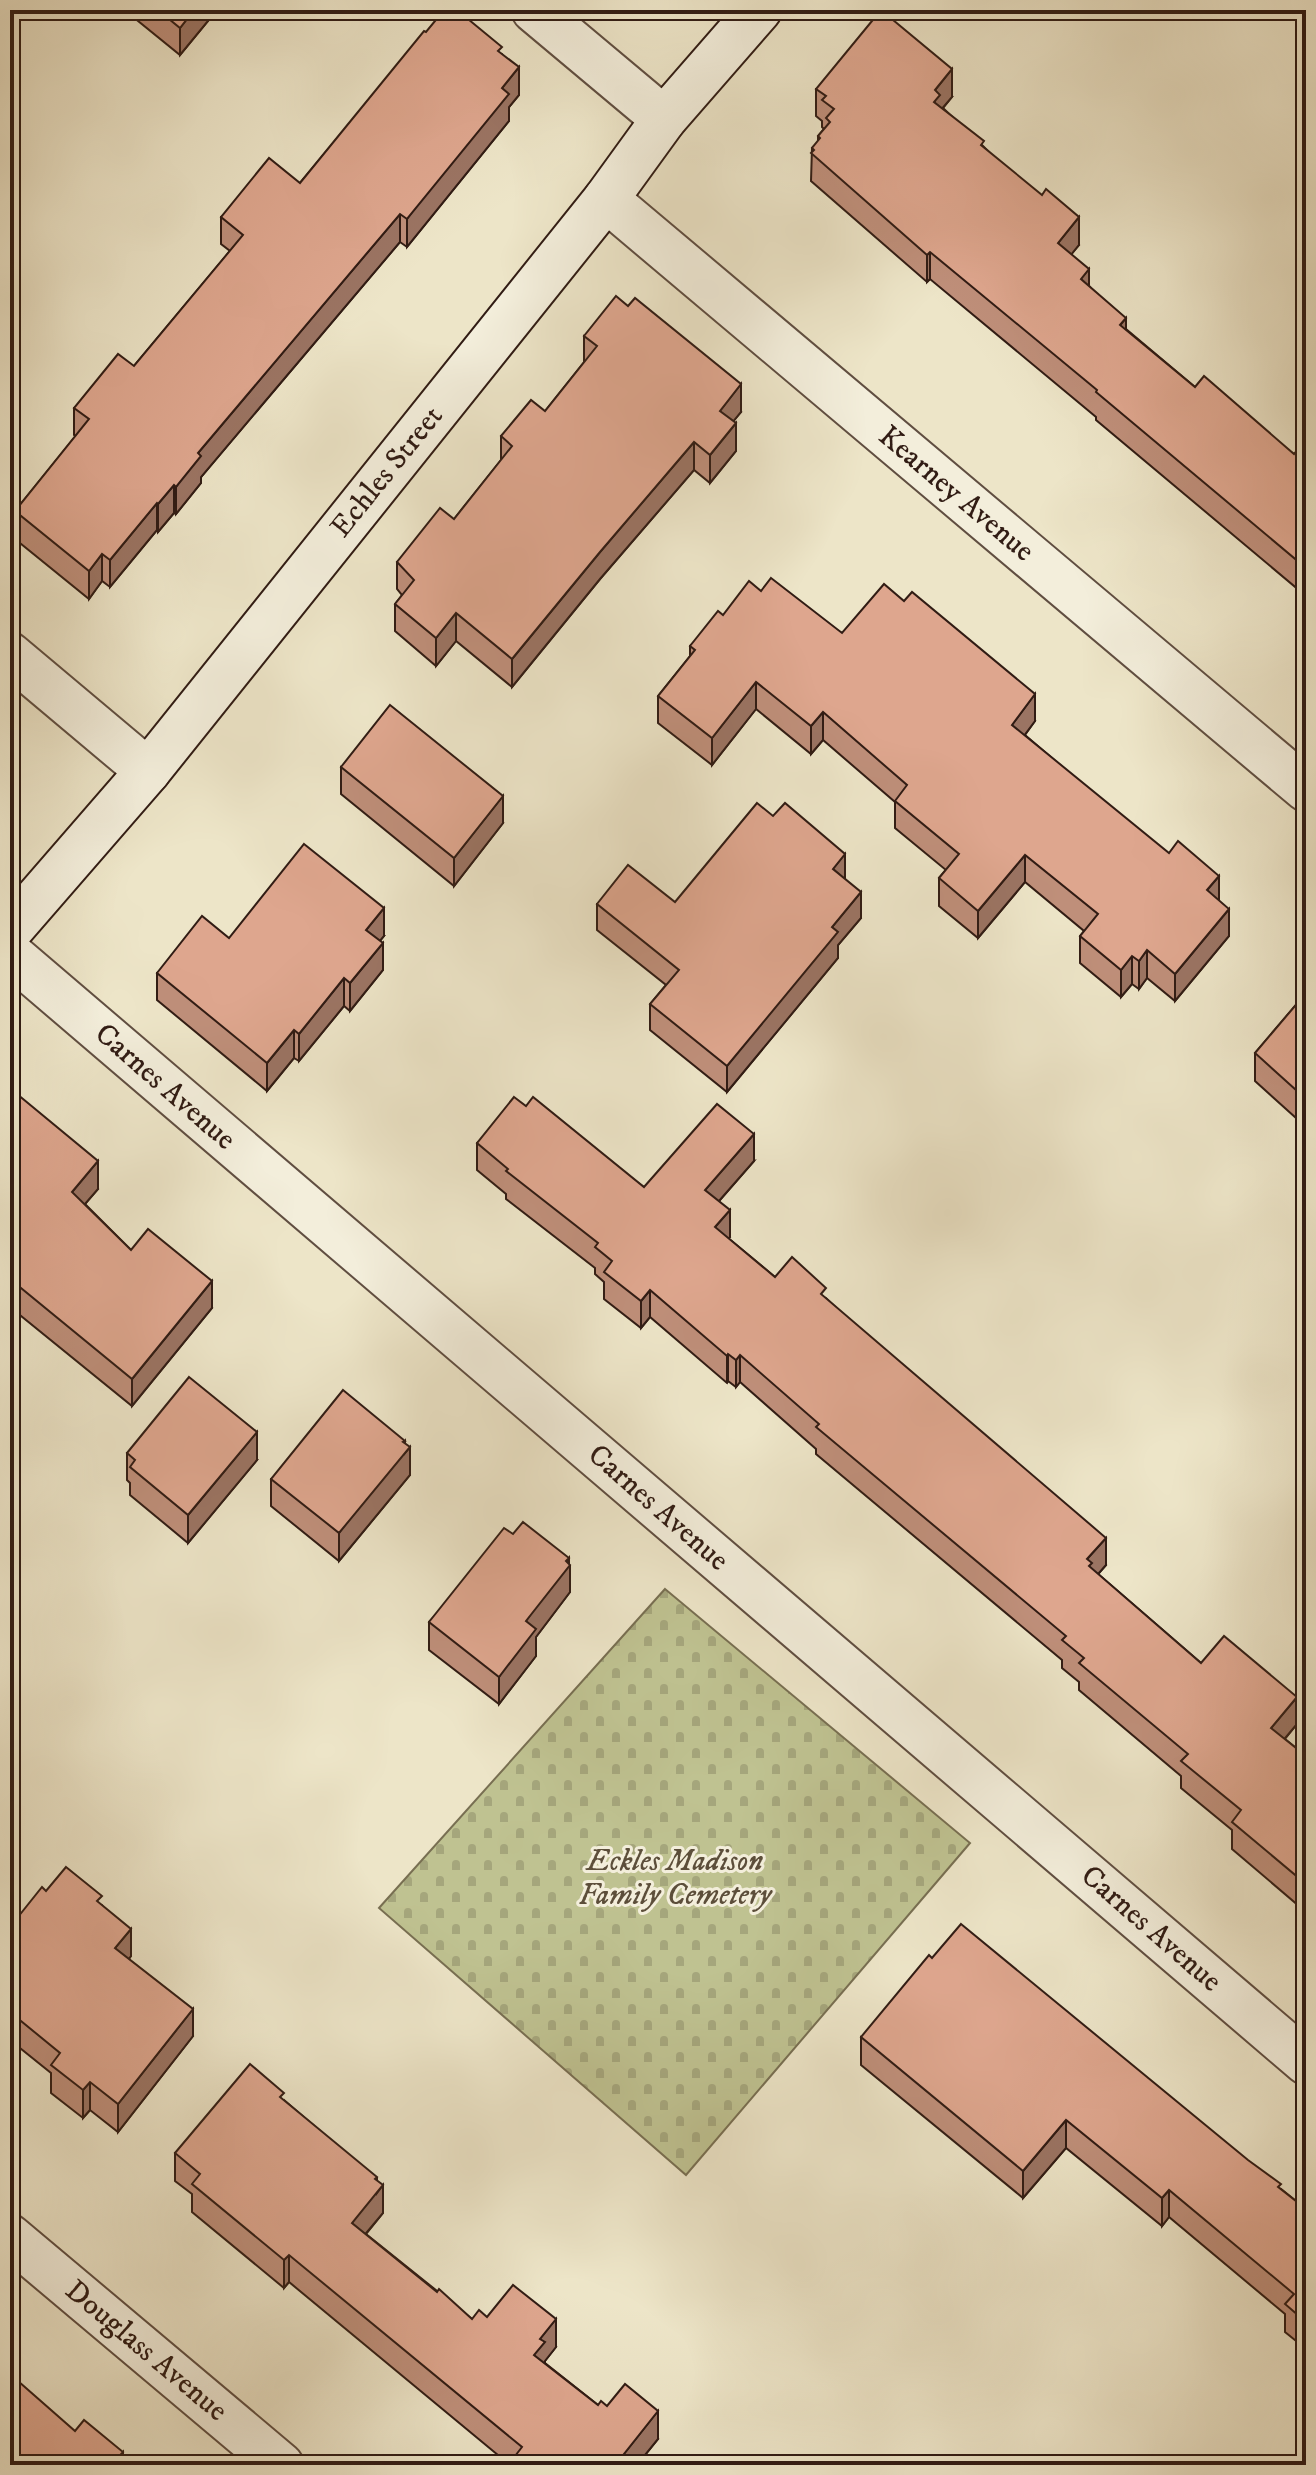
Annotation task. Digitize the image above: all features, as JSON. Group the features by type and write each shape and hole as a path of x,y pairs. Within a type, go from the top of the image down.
{"street":[{"path":"534,10 664,119"},
{"name":"Echles Street","path":"10,930 148,771 606,199 664,119 759,10"},
{"name":"Kearney Avenue","path":"606,199 1306,789"},
{"path":"10,655 148,771"},
{"name":"Carnes Avenue","path":"10,954 1306,2062"},
{"name":"Douglass Avenue","path":"10,2237 281,2465"}],"green space":[{"name":"Eckles Madison Family Cemetery","path":"665,1589 970,1843 686,2175 379,1908"}],"building":[{"path":"158,10 194,10 180,28"},
{"path":"444,10 457,10 502,47 498,51 519,67 502,88 509,94 407,219 400,214 198,453 201,456 176,487 174,485 157,503 110,560 102,554 89,571 15,511 89,419 74,408 118,354 134,366 243,235 221,217 269,158 300,183"},
{"path":"881,10 952,69 935,90 940,95 934,102 984,141 981,145 1042,195 1046,189 1079,217 1058,243 1089,269 1081,279 1126,318 1120,325 1195,387 1204,376 1294,454 1299,448 1306,453 1306,568 930,252 927,255 811,153 820,138 818,136 830,122 826,118 834,109 822,100 826,96 816,89"},
{"path":"616,296 628,306 635,298 741,384 720,411 736,423 710,455 694,442 512,659 456,613 436,638 395,604 414,580 397,562 440,508 454,519 512,446 501,436 531,400 545,411 597,346 584,336"},
{"path":"771,578 842,633 884,584 904,601 912,592 1035,694 1012,725 1169,853 1178,841 1219,876 1207,890 1229,909 1175,974 1147,950 1139,961 1132,956 1121,970 1080,936 1098,914 1025,855 978,911 939,878 959,854 895,801 907,785 823,712 811,726 756,682 712,738 658,696 695,650 690,646 718,611 723,615 749,581 761,591"},
{"path":"390,705 503,796 454,858 341,767"},
{"path":"757,803 773,816 785,803 845,854 833,869 861,892 832,927 838,932 727,1066 650,1004 679,970 597,904 628,865 675,902"},
{"path":"304,844 384,908 366,930 383,943 350,983 344,978 299,1034 294,1030 267,1063 157,973 202,916 229,938"},
{"path":"1306,993 1306,1099 1255,1053"},
{"path":"17,1094 98,1161 72,1192 131,1250 148,1229 212,1281 132,1379 10,1279 10,1103"},
{"path":"514,1097 526,1106 533,1097 644,1187 717,1104 754,1134 705,1190 730,1210 715,1227 775,1277 792,1257 826,1288 821,1294 1106,1538 1087,1559 1092,1563 1089,1566 1201,1663 1224,1636 1297,1697 1271,1728 1306,1756 1306,1884 1232,1822 1241,1810 1181,1761 1188,1754 1079,1663 1084,1658 1062,1640 1066,1636 816,1427 819,1424 740,1355 736,1360 727,1356 650,1290 641,1301 604,1272 612,1261 595,1247 598,1243 506,1171 508,1169 477,1143"},
{"path":"189,1377 257,1432 188,1515 130,1467 135,1460 127,1453"},
{"path":"343,1390 410,1447 339,1533 271,1479"},
{"path":"523,1522 569,1558 566,1561 570,1565 526,1621 536,1629 499,1677 429,1622 504,1528 513,1534"},
{"path":"66,1867 102,1896 97,1901 131,1929 115,1948 193,2009 118,2104 90,2082 83,2090 51,2065 60,2053 10,2012 10,1927 42,1887 46,1891"},
{"path":"961,1924 1281,2184 1278,2187 1306,2209 1306,2322 1285,2304 1294,2294 1169,2190 1162,2198 1066,2120 1023,2171 861,2037 929,1955 932,1958"},
{"path":"250,2064 284,2093 280,2097 383,2185 352,2223 437,2292 439,2289 472,2319 479,2310 487,2317 513,2285 556,2319 540,2339 545,2342 534,2355 598,2405 601,2401 607,2406 625,2384 658,2411 620,2459 628,2465 518,2465 512,2460 522,2447 289,2255 284,2260 192,2184 200,2174 175,2153"},
{"path":"10,2374 75,2431 84,2420 123,2452 116,2460 121,2465 10,2465"}]}
